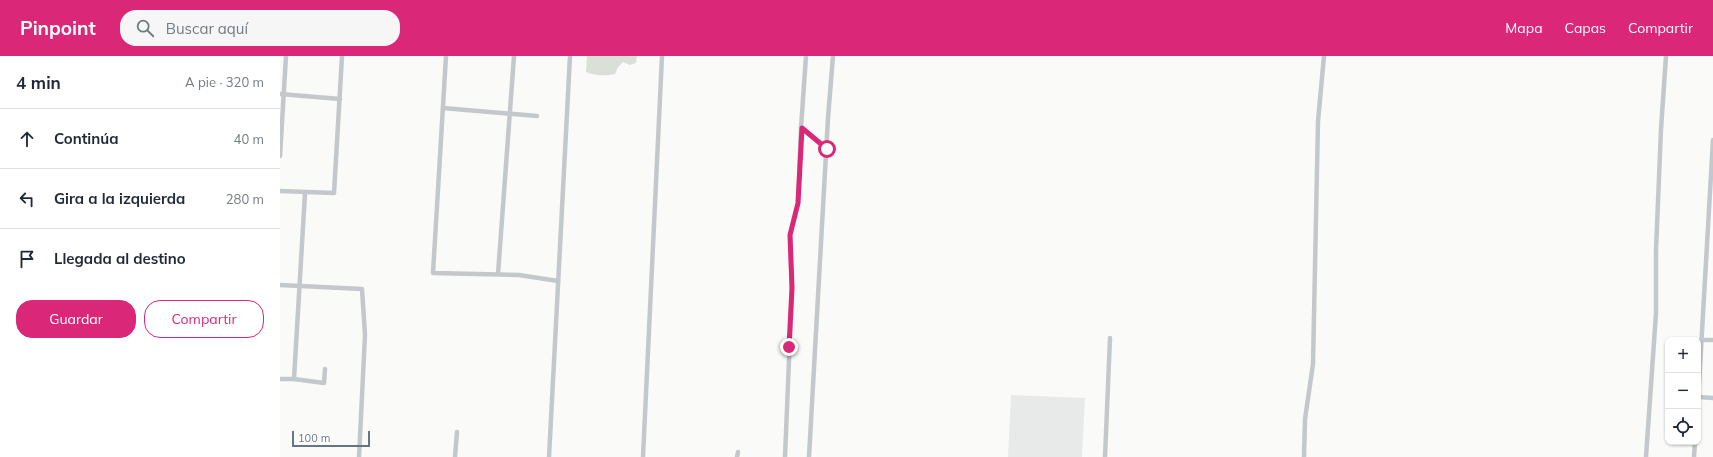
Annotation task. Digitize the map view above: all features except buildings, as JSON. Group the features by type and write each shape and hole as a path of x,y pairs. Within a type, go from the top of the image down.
{"street":[{"path":"280,156 282,94 286,56"},
{"path":"280,191 334,193 342,56"},
{"path":"446,56 432,273 519,275 558,281"},
{"path":"498,274 514,56"},
{"path":"549,457 570,56"},
{"path":"643,457 662,56"},
{"path":"785,457 792,288 790,235 798,203 806,56"},
{"path":"809,457 828,118 833,56"},
{"path":"1304,457 1305,419 1313,364 1318,129 1324,56"},
{"path":"1646,457 1656,313 1656,243 1666,56"},
{"path":"282,94 340,99"},
{"path":"443,108 537,116"},
{"path":"802,128 827,149"},
{"path":"1713,140 1711,220 1701,340 1713,340"},
{"path":"294,379 305,193"},
{"path":"280,285 362,289 365,335 359,457"},
{"path":"1105,457 1110,338"},
{"path":"280,380 294,379 324,383 325,370"},
{"path":"1701,397 1713,398"},
{"path":"456,432 456,457"},
{"path":"1694,457 1695,445"}],"shaded area":[{"path":"587,56 637,56 636,63 630,65 623,62 618,67 615,74 604,75 586,72"},
{"path":"1011,395 1085,398 1082,457 1008,457"}],"route":[{"path":"789,347 792,288 789,241 798,203 802,128 827,149"}]}
